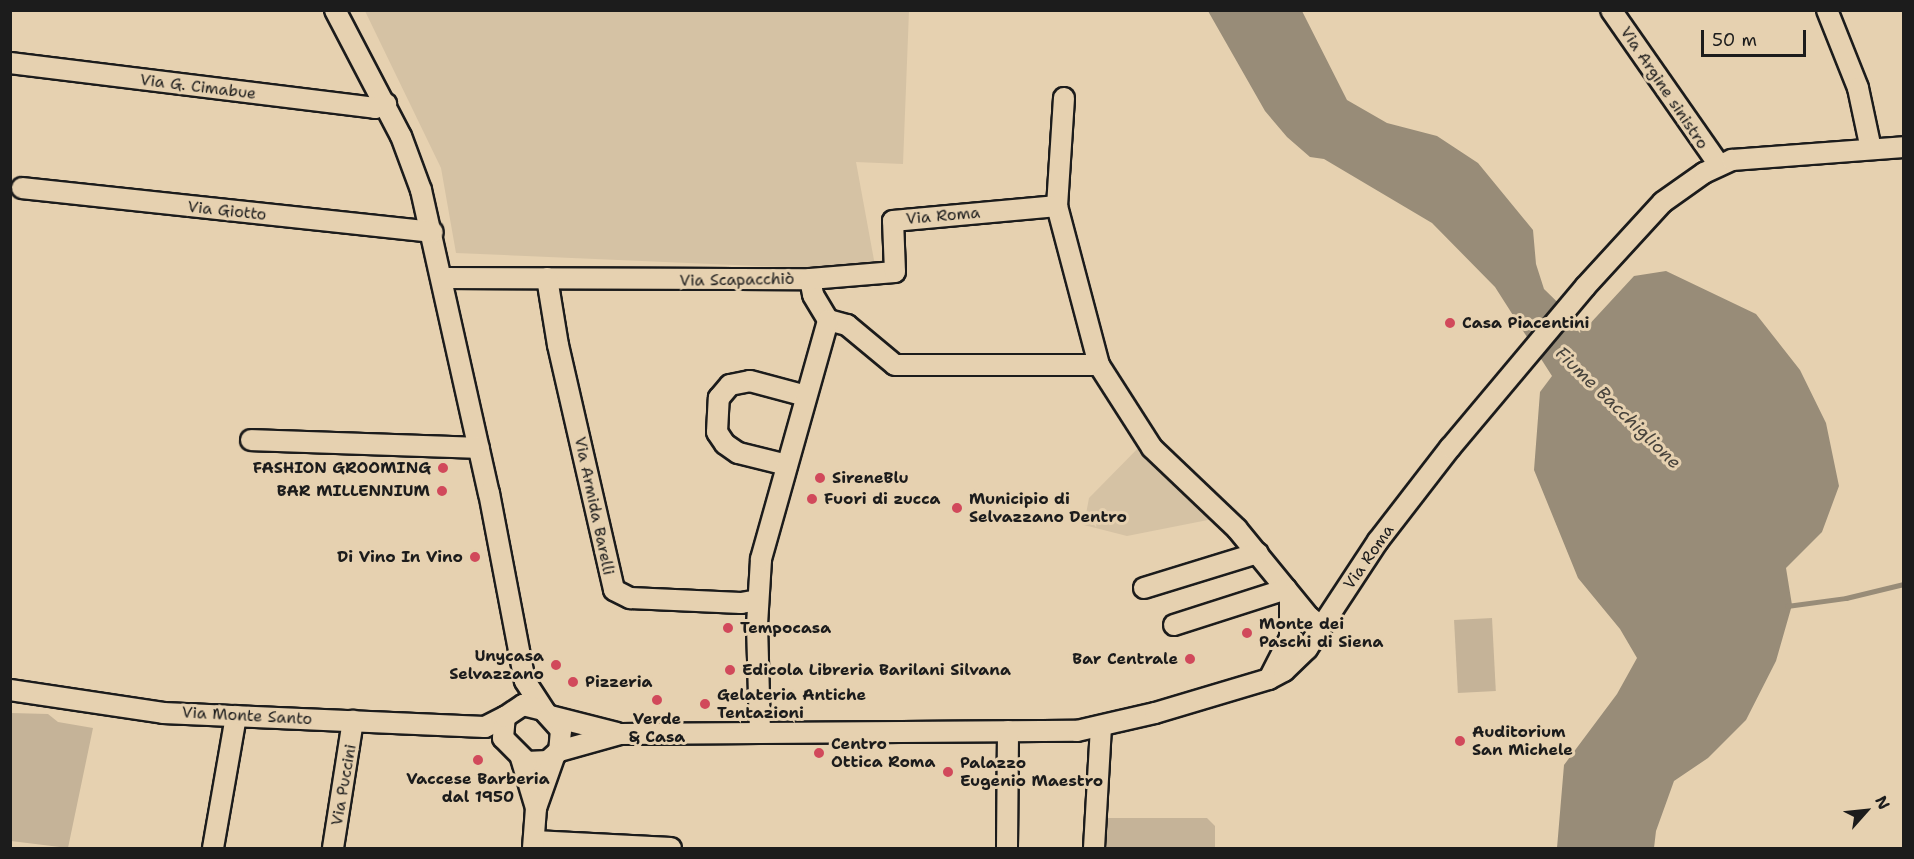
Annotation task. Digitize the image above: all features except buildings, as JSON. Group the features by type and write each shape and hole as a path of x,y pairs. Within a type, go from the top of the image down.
{"street":[{"path":"335,10 386,104 413,164 433,232 479,448 525,683 561,730 557,754 537,808 533,845 672,846 671,849"},
{"name":"Via Argine sinistro","path":"1611,10 1711,169"},
{"path":"1827,10 1858,88 1871,149"},
{"name":"Via G. Cimabue","path":"10,63 375,108 386,104"},
{"path":"1064,98 1064,144 1057,206 1099,365 1152,448 1258,553 1288,592 1322,627"},
{"path":"1711,169 1759,156 1904,147"},
{"name":"Via Roma","path":"548,714 620,734 1008,731 1101,727 1269,679 1284,671 1307,649 1378,541 1521,362 1624,243 1663,202 1711,169"},
{"name":"Via Giotto","path":"22,188 433,232"},
{"name":"Via Roma","path":"810,279 895,272 893,221 1057,206"},
{"name":"Via Scapacchiò","path":"442,278 810,279 813,295 828,320"},
{"name":"Via Armida Barelli","path":"547,278 558,345 614,590 630,598 741,603 758,600"},
{"path":"760,732 758,600 761,559 828,320 847,326 895,365 1099,365"},
{"path":"787,465 738,453 725,444 717,432 719,398 730,385 750,381 806,396"},
{"path":"251,440 479,448"},
{"path":"1144,588 1258,553"},
{"path":"1269,679 1290,638 1292,619 1288,592"},
{"path":"1174,625 1288,592"},
{"path":"1292,619 1307,649"},
{"path":"525,683 508,714 503,738 521,758 537,808"},
{"name":"Via Monte Santo","path":"10,690 163,712 485,727 503,738"},
{"path":"508,714 530,704 548,714"},
{"name":"Via Monte Santo","path":"485,727 508,714"},
{"path":"213,849 236,716"},
{"name":"Via Puccini","path":"333,849 353,721"},
{"path":"1094,849 1101,727"},
{"path":"1007,849 1008,731"},
{"name":"Via Roma","path":"557,754 620,734"},
{"path":"521,758 541,763 557,754"}],"shaded area":[{"path":"365,11 909,11 903,164 856,162 876,271 456,253 441,168"},
{"path":"1146,440 1223,517 1127,536 1084,525 1089,498"},
{"path":"1492,618 1496,691 1458,693 1454,620"},
{"path":"11,713 48,714 58,722 93,728 68,848 11,841"},
{"path":"1108,818 1207,818 1215,826 1215,848 1106,848"}],"water":[{"name":"Fiume Bacchiglione","path":"1208,11 1302,11 1347,100 1387,123 1437,136 1478,163 1533,230 1536,264 1544,289 1585,329 1634,276 1666,271 1756,314 1800,370 1826,423 1839,486 1822,532 1786,568 1792,605 1776,661 1746,720 1708,758 1674,781 1656,831 1654,848 1557,848 1564,765 1617,694 1637,658 1620,629 1578,578 1534,470 1540,392 1552,376 1495,287 1432,223 1324,159 1310,157 1287,137 1265,111"}],"waterway":[{"path":"1787,606 1846,598 1904,584"}],"place":[{"name":"Casa Piacentini","path":"1450,323"},
{"name":"FASHION GROOMING","path":"443,468"},
{"name":"SireneBlu","path":"820,478"},
{"name":"BAR MILLENNIUM","path":"442,491"},
{"name":"Fuori di zucca","path":"812,499"},
{"name":"Municipio di Selvazzano Dentro","path":"957,508"},
{"name":"Di Vino In Vino","path":"475,557"},
{"name":"Tempocasa","path":"728,628"},
{"name":"Monte dei Paschi di Siena","path":"1247,633"},
{"name":"Bar Centrale","path":"1190,659"},
{"name":"Unycasa Selvazzano","path":"556,665"},
{"name":"Edicola Libreria Barilani Silvana","path":"730,670"},
{"name":"Pizzeria","path":"573,682"},
{"name":"Verde & Casa","path":"657,700"},
{"name":"Gelateria Antiche Tentazioni","path":"705,704"},
{"name":"Auditorium San Michele","path":"1460,741"},
{"name":"Centro Ottica Roma","path":"819,753"},
{"name":"Vaccese Barberia dal 1950","path":"478,760"},
{"name":"Palazzo Eugenio Maestro","path":"948,772"}]}
